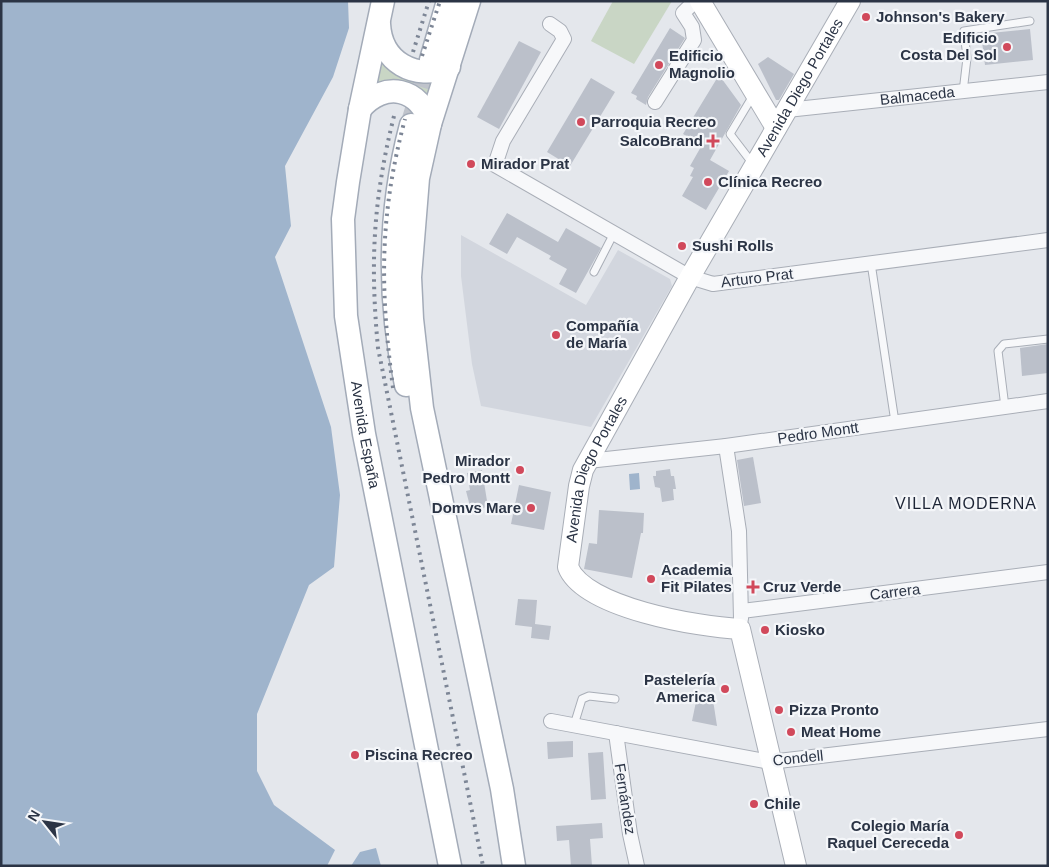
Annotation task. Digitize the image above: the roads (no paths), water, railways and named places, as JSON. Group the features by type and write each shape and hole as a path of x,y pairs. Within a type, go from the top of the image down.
{"main road":[{"name":"Avenida España","path":"383,1 360,109 343,219 346,316 364,434 450,866"},
{"path":"440,64 448,1"},
{"path":"421,125 440,64 469,1"},
{"path":"379,24 382,42 386,50 399,64 424,72 440,64"},
{"path":"360,109 373,97 390,91 406,94 420,103 421,125 418,178 410,277 412,319 422,408 500,780 514,866"}],"street":[{"path":"656,102 694,40 692,27 683,13 695,1"},
{"path":"700,1 776,128"},
{"name":"Avenida Diego Portales","path":"741,620 695,624 662,618 616,603 586,588 571,576 568,566 579,486 588,461 690,277 850,1"},
{"name":"Arturo Prat","path":"550,24 560,31 564,38 503,142 495,165 690,277 713,284 1048,240"},
{"name":"Balmaceda","path":"787,110 1048,82"},
{"name":"Pedro Montt","path":"588,461 726,446 1048,401"},
{"path":"726,446 739,531 741,620 770,762 796,866"},
{"name":"Carrera","path":"741,620 1048,572"},
{"name":"Condell","path":"551,721 770,762 1048,729"},
{"name":"Fernández","path":"616,733 630,834 637,866"}],"lane":[{"path":"963,92 967,58 964,31 1030,21"},
{"path":"754,166 730,134 756,92"},
{"path":"594,272 614,233"},
{"path":"871,263 895,422"},
{"path":"1005,407 998,351 1000,347 1004,344 1048,339"},
{"path":"574,725 582,699 589,696 614,698"}],"water":[{"path":"1,1 348,1 349,28 333,77 285,166 291,226 275,257 331,427 340,495 334,567 309,585 257,714 257,771 274,805 335,850 327,866 1,866"},
{"path":"639,473 640,489 630,490 629,474"},
{"path":"376,848 381,866 351,866 360,852"}],"tunnel":[{"path":"413,119 431,60"}],"railway":[{"path":"413,52 429,1"},
{"path":"422,56 440,1"},
{"path":"394,116 382,176 375,232 374,288 378,348 483,866"},
{"path":"393,388 386,318 384,253 390,188 405,119"}],"place":[{"name":"Johnson's Bakery","path":"866,17"},
{"name":"Edificio Costa Del Sol","path":"1007,47"},
{"name":"Edificio Magnolio","path":"659,65"},
{"name":"Parroquia Recreo","path":"581,122"},
{"name":"SalcoBrand","path":"713,141"},
{"name":"Mirador Prat","path":"471,164"},
{"name":"Clínica Recreo","path":"708,182"},
{"name":"Sushi Rolls","path":"682,246"},
{"name":"Compañía de María","path":"556,335"},
{"name":"Mirador Pedro Montt","path":"520,470"},
{"name":"Domvs Mare","path":"531,508"},
{"name":"Academia Fit Pilates","path":"651,579"},
{"name":"Cruz Verde","path":"753,587"},
{"name":"Kiosko","path":"765,630"},
{"name":"Pastelería America","path":"725,689"},
{"name":"Pizza Pronto","path":"779,710"},
{"name":"Meat Home","path":"791,732"},
{"name":"Piscina Recreo","path":"355,755"},
{"name":"Chile","path":"754,804"},
{"name":"Colegio María Raquel Cereceda","path":"959,835"}],"district":[{"name":"VILLA MODERNA","path":"966,503"}]}
